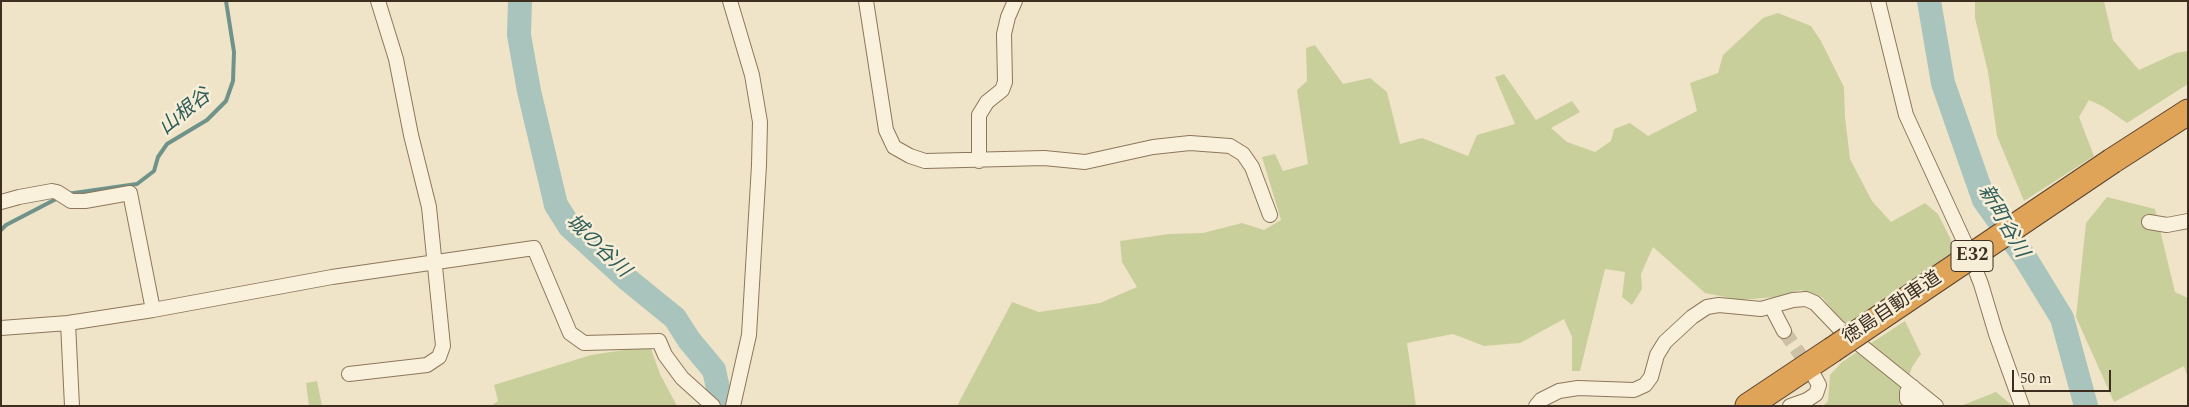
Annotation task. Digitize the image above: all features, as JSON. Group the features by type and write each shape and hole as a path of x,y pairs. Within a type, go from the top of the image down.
{"highway":[{"name":"徳島自動車道","path":"1748,406 2188,112"}],"street":[{"path":"349,374 427,365 439,356 443,346 429,207 411,134 396,59 378,1"},
{"path":"730,1 752,75 760,122 749,335 733,406"},
{"path":"866,1 886,130 894,146 910,156 925,161 1044,158 1085,162 1163,146 1190,143 1230,146 1242,154 1252,167 1270,215"},
{"path":"979,161 979,114 987,102 1002,90 1005,82 1004,34 1008,17 1015,1"},
{"path":"1878,1 1906,115 1965,243 1981,284 1996,334 2022,406"},
{"path":"1,202 52,191 57,192 70,201 130,193 153,310"},
{"path":"2148,222 2167,224 2188,221"},
{"path":"1,328 68,323 153,310 332,277 534,248 570,333 584,343 659,341 665,355 682,378 713,406"},
{"path":"1536,406 1541,400 1559,391 1578,388 1634,390 1645,385 1652,377 1657,355 1666,342 1692,316 1707,307 1719,304 1761,309 1793,300 1806,300 1815,303 1838,327 1936,406"},
{"path":"1771,306 1784,330"},
{"path":"68,323 72,406"},
{"path":"1790,406 1807,400 1816,394 1819,385 1814,376"},
{"path":"1913,387 1907,392 1907,399 1918,406"}],"green space":[{"path":"1975,1 2104,1 2113,40 2139,70 2176,53 2188,51 2188,84 2127,123 2104,107 2089,100 2079,117 2094,156 2024,201 1997,136 1988,72 1975,18"},
{"path":"1778,13 1811,26 1821,41 1844,87 1850,159 1872,201 1891,222 1925,203 1938,214 1956,250 1845,325 1822,297 1801,290 1775,297 1740,300 1705,293 1653,247 1641,274 1642,289 1632,305 1622,297 1625,272 1605,269 1580,371 1572,371 1572,337 1564,319 1520,343 1484,346 1453,334 1407,343 1416,406 957,406 1012,302 1039,312 1100,303 1137,287 1122,262 1120,241 1169,234 1203,233 1242,223 1264,230 1281,220 1262,157 1275,154 1283,171 1308,164 1297,90 1307,81 1306,48 1315,45 1343,84 1370,78 1387,92 1400,144 1422,138 1468,156 1477,135 1515,124 1495,77 1504,74 1536,120 1572,101 1580,112 1551,128 1567,142 1595,152 1611,141 1614,129 1630,123 1648,136 1697,111 1690,83 1718,73 1723,55 1763,18"},
{"path":"2107,197 2155,209 2175,292 2188,298 2188,379 2184,366 2114,402 2076,317 2086,223"},
{"path":"1905,321 1921,354 1912,367 1899,406 1823,406 1828,401 1830,375 1842,362"},
{"path":"650,346 660,374 677,406 491,406 498,401 494,385 591,355"},
{"path":"317,381 322,406 309,406 306,383"},
{"path":"1996,392 2013,406 1962,406 1963,405"}],"waterway":[{"name":"山根谷","path":"67,194 137,184 154,171 158,157 167,144 207,120 226,101 233,81 234,52 226,1"},
{"name":"城の谷川","path":"520,1 519,35 529,91 556,205 570,227 627,279 675,318 689,340 714,370 722,406"},
{"name":"新町谷川","path":"1929,1 1943,83 1984,200 2024,256 2062,318 2086,406"},
{"name":"山根谷","path":"1,230 6,225 58,198"}],"tunnel":[{"path":"1784,331 1812,372"}]}
